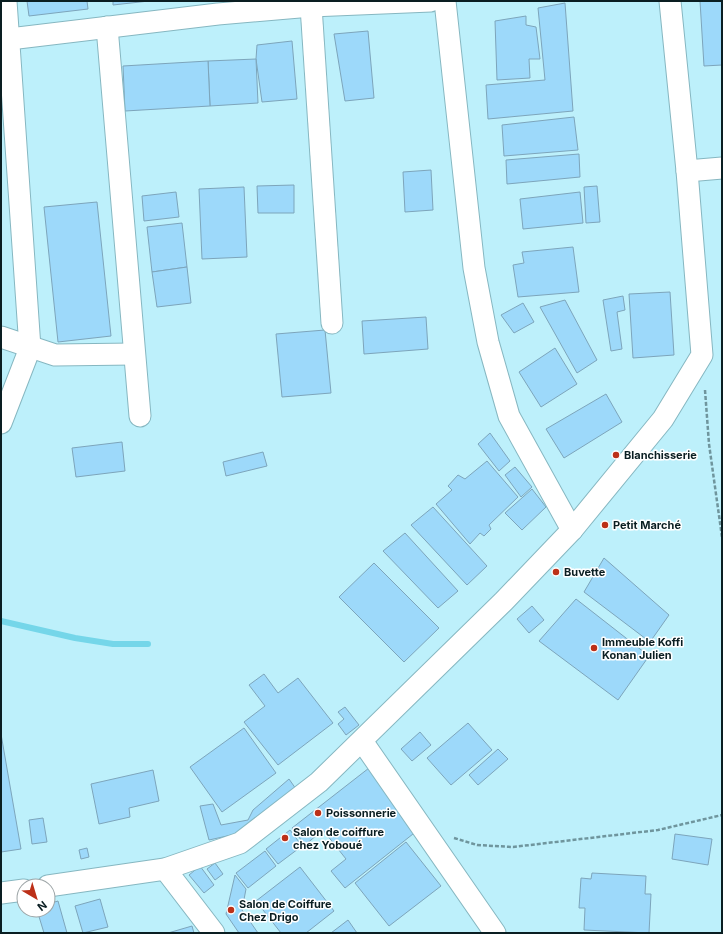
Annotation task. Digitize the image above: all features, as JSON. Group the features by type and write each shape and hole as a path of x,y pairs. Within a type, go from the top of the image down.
{"street":[{"path":"1,423 30,348 5,39 6,1"},
{"path":"5,39 107,27 218,7 311,6 431,1"},
{"path":"445,1 474,268 488,342 509,416 572,530"},
{"path":"56,885 165,869 240,843 319,782 362,741 572,530 663,419 702,355 687,171 670,1"},
{"path":"311,6 332,323"},
{"path":"107,27 140,416"},
{"path":"687,171 722,168"},
{"path":"1,337 30,348 55,355 134,354"},
{"path":"362,741 495,933"},
{"path":"165,869 214,933"},
{"path":"1,894 16,891"}],"path":[{"path":"704,385 722,537"},
{"path":"430,838 456,838 477,845 513,847 658,830 722,815"}],"building":[{"path":"27,1 87,1 88,9 29,16"},
{"path":"113,1 149,1 113,5"},
{"path":"700,1 722,1 722,65 704,66"},
{"path":"565,3 573,111 488,119 486,85 545,80 538,8"},
{"path":"526,16 526,25 536,27 540,59 529,59 530,78 497,80 495,21"},
{"path":"368,31 374,98 345,101 334,34"},
{"path":"292,41 297,99 262,102 256,59 257,45"},
{"path":"256,59 258,103 210,106 208,61"},
{"path":"208,61 210,106 125,111 123,66"},
{"path":"574,117 578,150 504,156 502,125"},
{"path":"579,154 580,177 507,184 506,160"},
{"path":"431,170 433,210 405,212 403,172"},
{"path":"294,185 294,213 258,213 257,186"},
{"path":"597,186 600,222 586,223 584,187"},
{"path":"244,187 247,257 202,259 199,189"},
{"path":"176,192 179,217 144,221 142,196"},
{"path":"580,192 583,223 523,229 520,199"},
{"path":"97,202 111,336 58,342 44,207"},
{"path":"182,223 187,267 152,272 147,227"},
{"path":"573,247 579,292 518,297 513,265 524,263 522,252"},
{"path":"187,267 191,303 157,307 152,272"},
{"path":"670,292 674,355 633,358 629,294"},
{"path":"623,296 625,310 617,312 622,349 611,351 603,300"},
{"path":"565,300 597,360 577,373 540,307"},
{"path":"523,303 534,322 514,333 501,315"},
{"path":"426,317 428,349 364,354 362,321"},
{"path":"325,330 331,393 282,397 276,334"},
{"path":"555,348 577,384 541,407 519,372"},
{"path":"606,394 622,422 564,458 546,429"},
{"path":"490,433 510,461 499,471 478,444"},
{"path":"122,442 125,471 76,477 72,448"},
{"path":"263,452 267,466 226,476 223,462"},
{"path":"487,461 518,497 489,525 491,529 484,536 480,533 470,544 436,504 452,490 448,486 458,475 465,479"},
{"path":"515,467 532,487 521,497 505,475"},
{"path":"532,489 546,507 522,530 505,513"},
{"path":"433,507 487,566 467,585 411,525"},
{"path":"405,533 458,591 438,608 383,551"},
{"path":"604,558 669,615 650,642 584,592"},
{"path":"374,563 439,628 404,662 339,597"},
{"name":"Immeuble Koffi Konan Julien","path":"576,599 649,656 618,700 539,641"},
{"path":"532,606 544,620 529,633 517,619"},
{"path":"264,674 278,693 298,678 333,723 278,765 244,722 265,706 249,685"},
{"path":"345,707 359,725 346,735 338,724 344,719 338,712"},
{"path":"468,723 492,750 451,785 427,758"},
{"path":"244,728 276,773 222,812 190,767"},
{"path":"420,732 431,745 412,761 401,749"},
{"path":"1,734 21,849 1,852"},
{"path":"498,749 508,759 478,785 469,775"},
{"path":"369,768 418,830 345,888 331,871 346,859 323,830 305,845 292,828"},
{"path":"153,770 159,801 129,808 130,817 99,824 91,784"},
{"path":"289,779 296,789 245,832 209,840 200,806 213,804 221,825 248,820 253,810"},
{"path":"43,818 47,842 32,844 29,820"},
{"path":"290,830 302,846 278,864 266,849"},
{"path":"675,834 712,839 708,865 672,859"},
{"path":"406,842 441,886 389,926 355,883"},
{"path":"87,848 89,857 81,859 79,850"},
{"path":"265,851 276,866 248,888 236,873"},
{"path":"215,863 223,874 215,880 207,869"},
{"path":"200,866 214,885 204,893 189,875"},
{"path":"300,867 334,911 306,933 281,933 256,901"},
{"path":"592,873 646,876 645,894 651,894 649,933 584,930 585,908 579,908 581,878 591,879"},
{"path":"235,875 246,889 242,910 258,933 239,933 226,914"},
{"path":"100,899 108,927 83,933 75,906"},
{"path":"58,901 67,933 44,933 39,918 56,918 56,902"},
{"path":"348,920 357,933 331,933"},
{"path":"192,926 194,933 168,933"}],"waterway":[{"path":"1,621 75,638 113,644 148,644"}],"place":[{"name":"Blanchisserie","path":"616,455"},
{"name":"Petit Marché","path":"605,525"},
{"name":"Buvette","path":"556,572"},
{"name":"Immeuble Koffi Konan Julien","path":"594,648"},
{"name":"Poissonnerie","path":"318,813"},
{"name":"Salon de coiffure chez Yoboué","path":"285,838"},
{"name":"Salon de Coiffure Chez Drigo","path":"231,910"}]}
